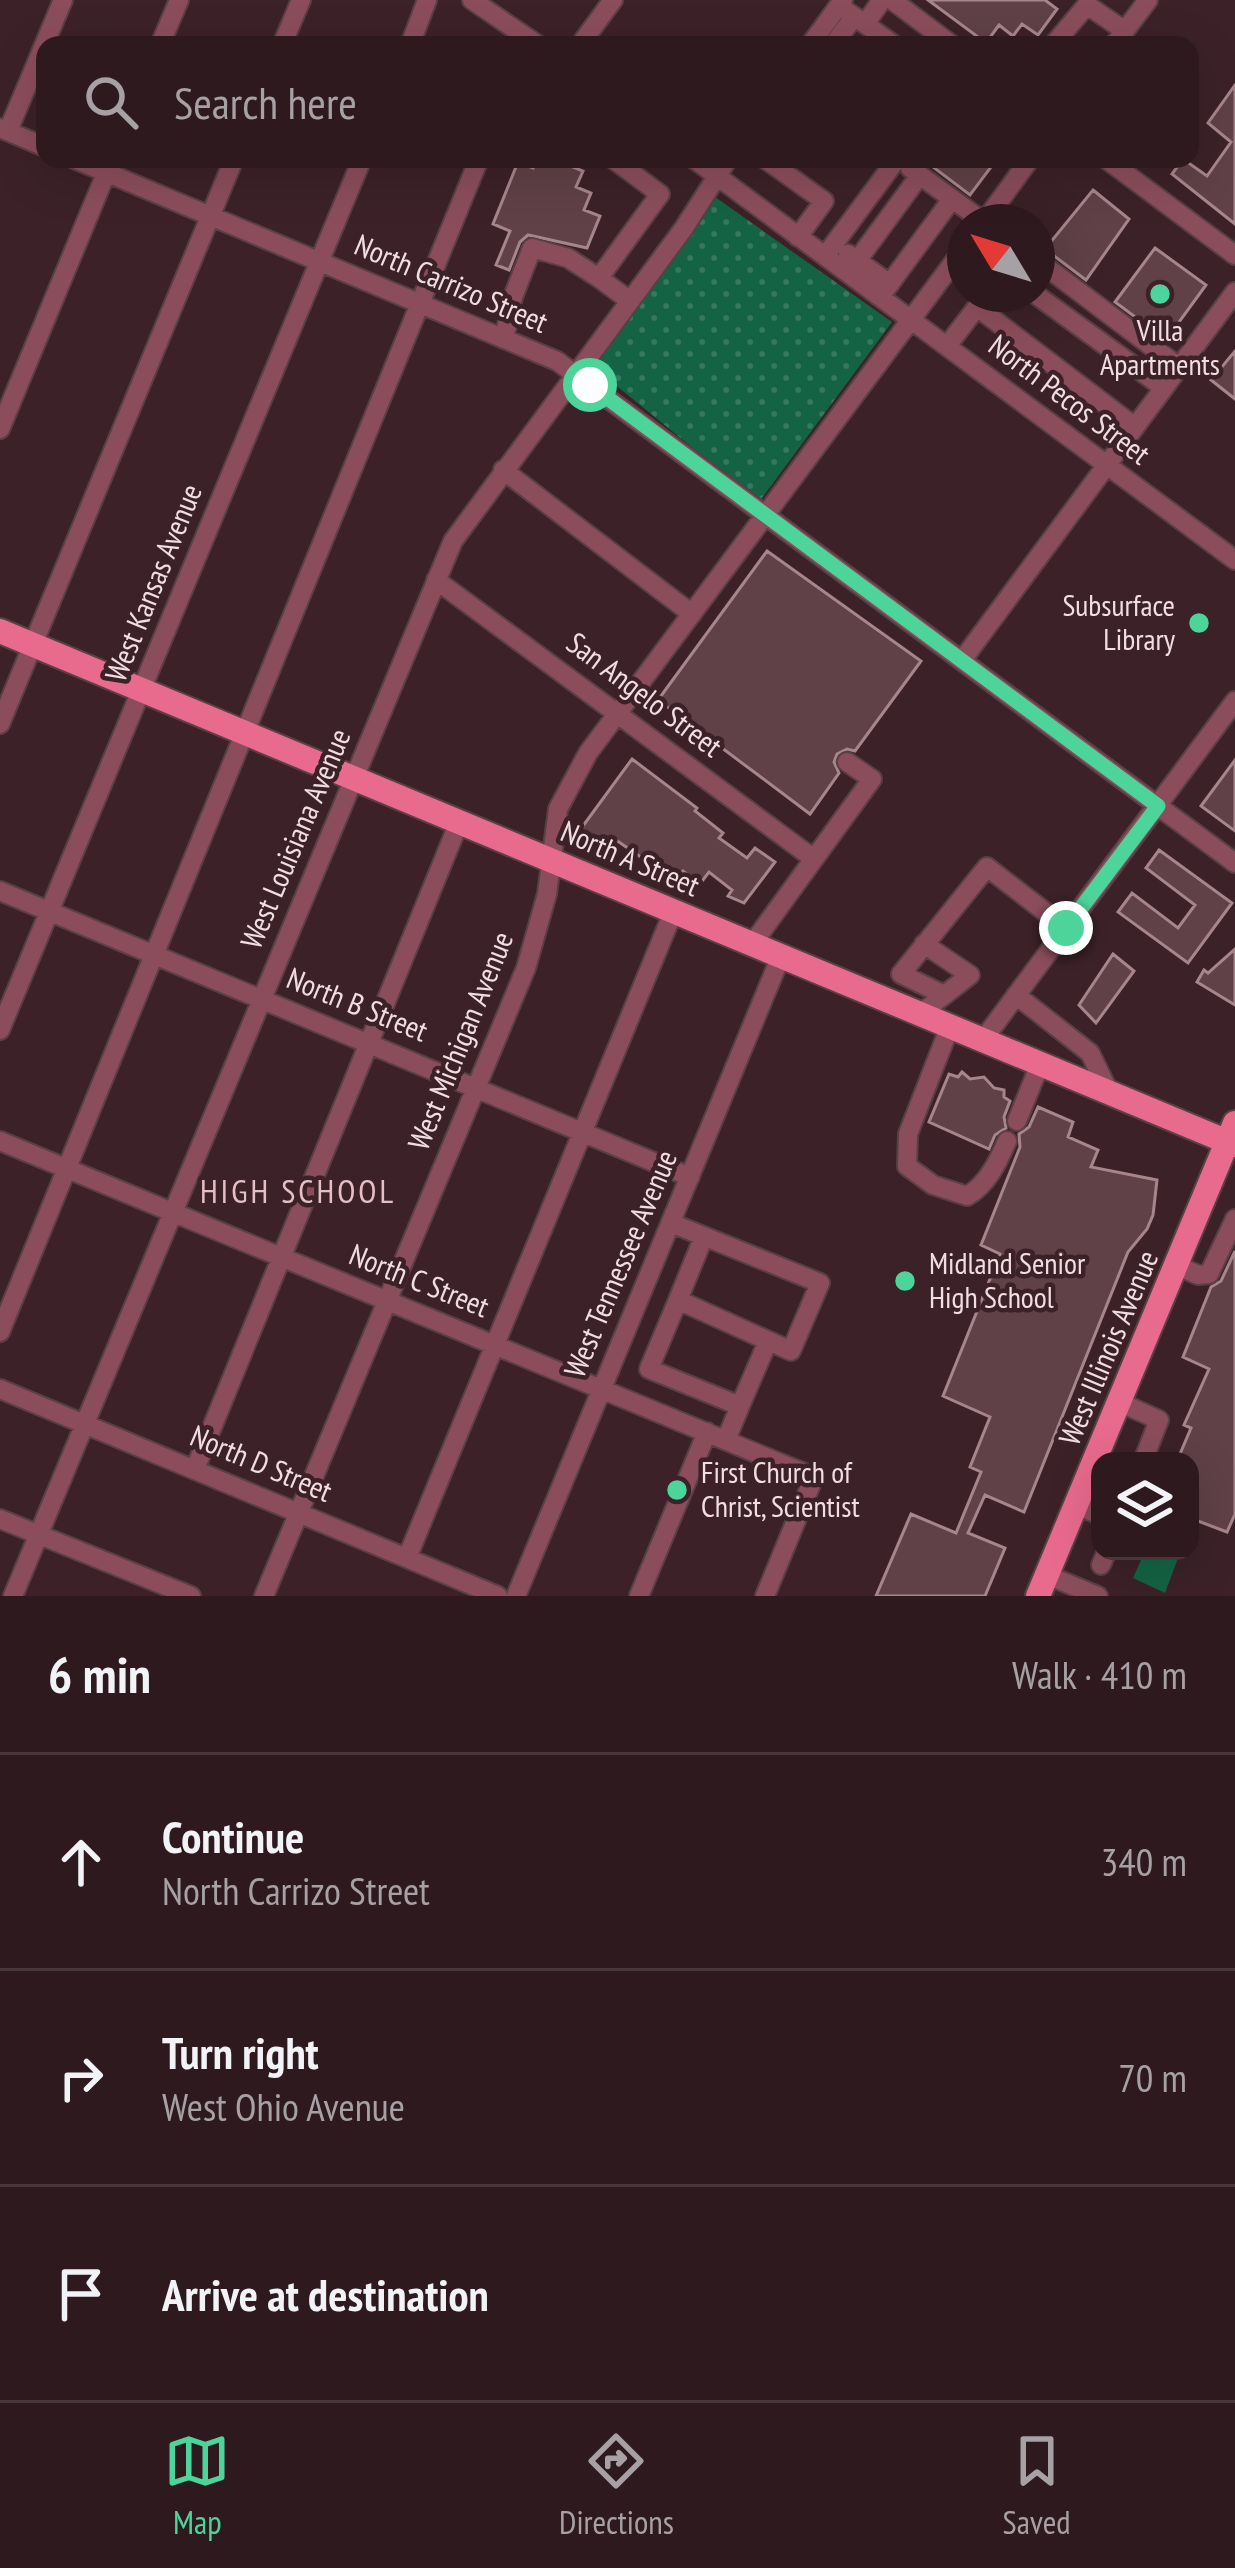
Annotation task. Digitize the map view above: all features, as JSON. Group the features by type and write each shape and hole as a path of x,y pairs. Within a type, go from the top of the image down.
{"main road":[{"name":"North A Street","path":"0,631 1040,1064 1232,1136"},
{"name":"West Illinois Avenue","path":"1043,1585 1088,1510 1119,1402 1232,1136"}],"street":[{"path":"47,36 63,0"},
{"path":"164,36 179,0"},
{"path":"286,36 301,0"},
{"path":"413,36 427,0"},
{"path":"472,0 521,36"},
{"path":"587,36 613,0"},
{"path":"821,36 850,12 882,0"},
{"path":"892,0 939,36"},
{"path":"1121,36 1148,0"},
{"path":"1060,36 1087,4 1118,36"},
{"path":"850,12 885,36"},
{"path":"907,36 920,22"},
{"path":"36,59 4,129 36,143"},
{"path":"0,429 108,168"},
{"name":"North Carrizo Street","path":"113,168 210,216 557,361 1235,863"},
{"path":"0,724 230,168"},
{"name":"West Kansas Avenue","path":"0,1030 358,168"},
{"path":"0,1332 474,168"},
{"path":"599,278 660,194 625,168"},
{"name":"West Louisiana Avenue","path":"14,1596 458,532 630,301 721,168"},
{"name":"North Pecos Street","path":"723,168 798,237 830,250 885,291 911,320 1235,560"},
{"path":"778,168 824,201 798,237"},
{"path":"830,250 891,168"},
{"path":"910,168 959,204"},
{"path":"997,204 1023,168"},
{"path":"1118,168 1235,255"},
{"path":"852,267 920,175"},
{"path":"885,291 952,199"},
{"path":"503,339 532,248 568,258 630,301"},
{"name":"West Michigan Avenue","path":"264,1596 526,968 562,796 578,768 947,271"},
{"path":"1055,274 1179,367"},
{"path":"963,659 1235,292"},
{"path":"1055,309 1164,388"},
{"path":"947,346 973,312"},
{"path":"994,312 1135,427"},
{"path":"503,470 692,614"},
{"name":"San Angelo Street","path":"436,580 814,859"},
{"path":"983,1040 1235,701"},
{"path":"752,943 872,779 847,762"},
{"path":"195,1469 460,820"},
{"path":"944,995 902,974 987,867 1066,928"},
{"name":"North B Street","path":"0,890 690,1177"},
{"path":"407,1558 674,910"},
{"path":"920,1014 970,975 924,944"},
{"name":"West Tennessee Avenue","path":"516,1596 782,956"},
{"path":"1016,995 1090,1053 1109,1092"},
{"path":"950,1026 908,1134 907,1166 933,1185 967,1196 992,1172 1007,1142"},
{"path":"1017,1121 1040,1064"},
{"name":"North C Street","path":"0,1141 814,1477 765,1596"},
{"path":"1176,1265 1204,1276 1215,1269 1235,1219"},
{"path":"670,1222 820,1283 791,1351 678,1300"},
{"path":"704,1236 649,1369 740,1406"},
{"path":"726,1440 768,1341"},
{"name":"North D Street","path":"0,1389 498,1596"},
{"path":"1119,1402 1160,1420 1147,1452"},
{"path":"639,1596 707,1432"},
{"path":"0,1519 191,1596"},
{"path":"135,1596 143,1576"},
{"path":"1043,1585 1098,1596"}],"green space":[{"path":"715,197 892,322 759,502 591,365"},
{"path":"1141,1560 1177,1560 1165,1593 1133,1578"}],"building":[{"path":"928,0 1045,0 1057,9 1038,35 1022,24 1013,36 999,25 991,36 977,36"},
{"path":"1235,85 1235,224 1172,174 1176,168 1196,168 1207,176 1231,142 1208,123"},
{"path":"516,168 583,171 576,187 591,193 584,210 600,216 587,248 528,235 520,242 509,270 496,265 510,231 493,224"},
{"path":"934,168 990,168 970,195"},
{"path":"1093,190 1129,219 1086,280 1055,257 1055,237"},
{"name":"Villa Apartments","path":"1155,248 1206,285 1166,340 1115,302"},
{"path":"1235,351 1235,399 1211,380"},
{"path":"767,551 921,661 855,751 837,754 834,762 839,773 810,814 658,700"},
{"path":"632,759 697,808 723,833 719,838 747,858 755,848 775,862 744,903 728,896 732,890 709,872 700,884 683,871 677,878 670,877 613,838 605,848 580,830"},
{"path":"1235,760 1235,831 1201,806"},
{"path":"1159,850 1232,903 1188,963 1118,912 1132,893 1178,928 1195,905 1146,868"},
{"path":"1235,949 1235,1005 1197,982 1204,970 1208,973"},
{"path":"1113,954 1134,971 1096,1023 1079,1005"},
{"path":"962,1072 970,1079 984,1077 994,1088 1004,1090 1010,1101 1006,1128 995,1135 989,1149 929,1122 949,1074 958,1077"},
{"path":"1038,1107 1073,1122 1068,1137 1098,1150 1091,1167 1157,1180 1153,1215 1128,1252 1024,1512 985,1495 968,1533 1005,1548 985,1596 876,1596 911,1514 956,1533 981,1472 970,1467 990,1417 943,1396 1000,1254 981,1245 1020,1147 1019,1134 1029,1127"},
{"path":"1235,1251 1235,1514 1227,1532 1199,1521 1199,1452 1181,1452 1191,1428 1184,1425 1209,1369 1183,1357 1211,1287 1221,1281"}],"place":[{"name":"Villa Apartments","path":"1160,294"},
{"name":"Subsurface Library","path":"1199,623"},
{"name":"Midland Senior High School","path":"905,1281"},
{"name":"First Church of Christ, Scientist","path":"677,1490"}],"district":[{"name":"HIGH SCHOOL","path":"298,1191"}],"route":[{"path":"590,385 1158,806 1066,928"}]}
